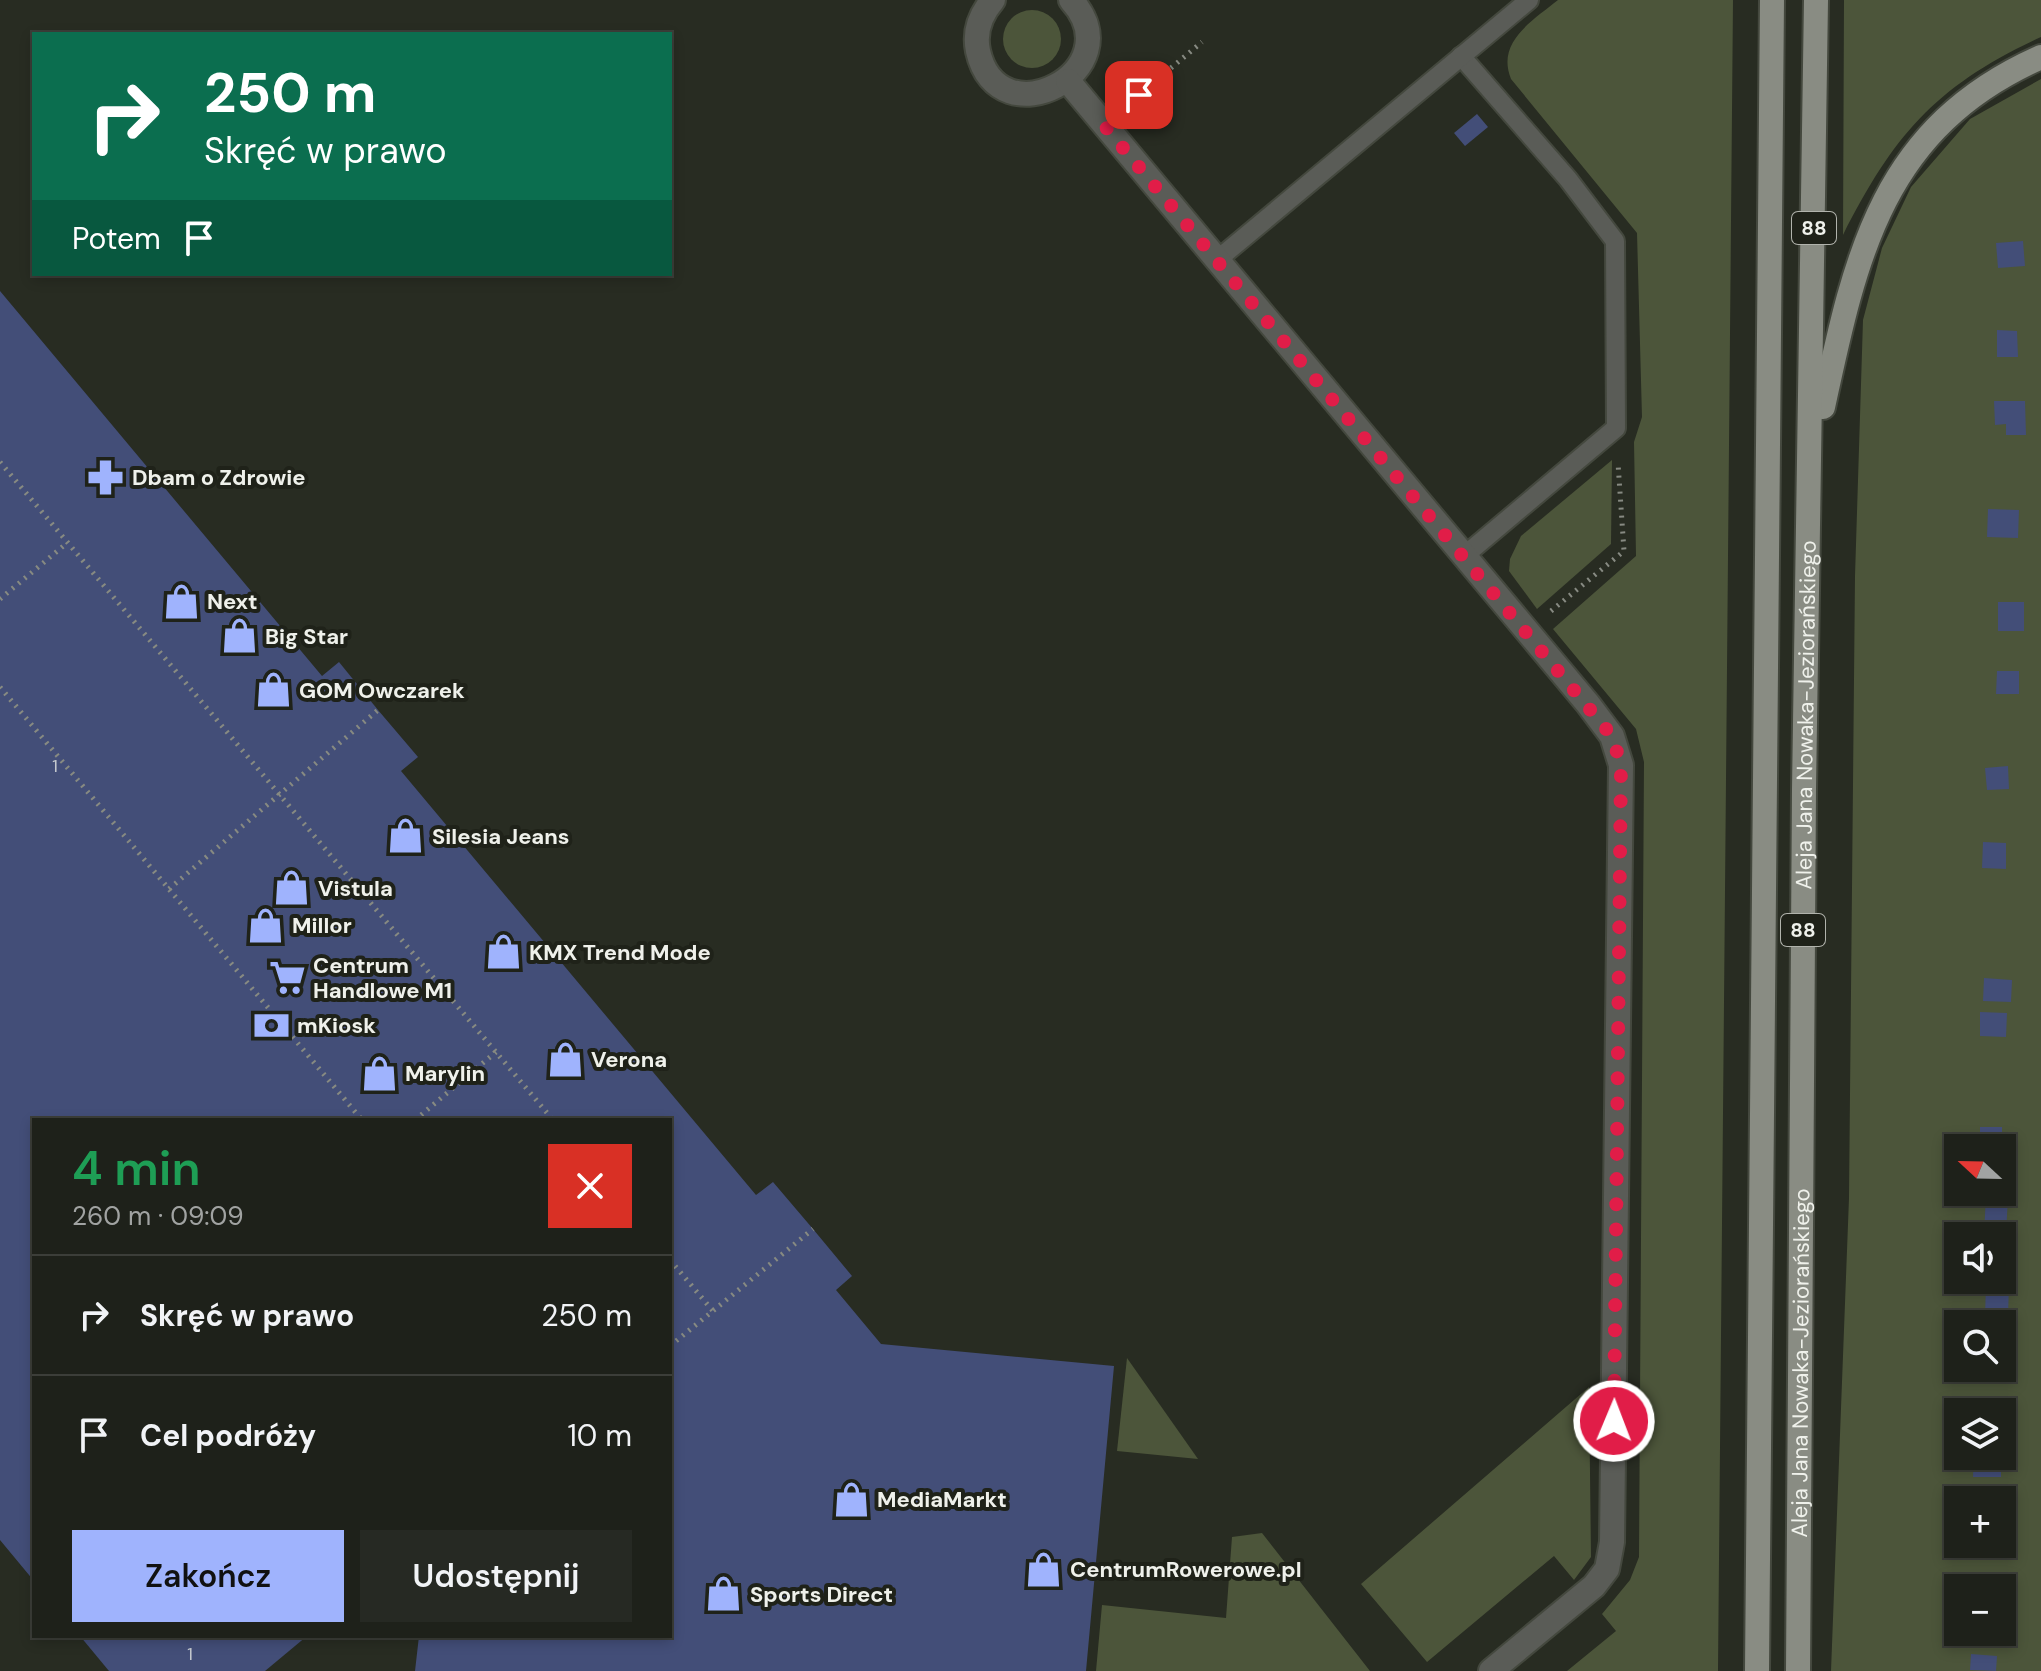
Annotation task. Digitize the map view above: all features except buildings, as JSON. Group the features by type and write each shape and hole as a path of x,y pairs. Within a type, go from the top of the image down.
{"main road":[{"name":"Aleja Jana Nowaka-Jeziorańskiego","path":"1757,1671 1772,0"},
{"name":"Aleja Jana Nowaka-Jeziorańskiego","path":"1798,1671 1804,789 1812,456 1816,0"},
{"path":"1812,456 1842,319 1860,257 1880,207 1935,126 1965,99 2007,72 2041,57"}],"street":[{"path":"993,0 978,25 976,42 989,75 1002,86 1036,95 1068,81 1082,59 1087,34 1083,17 1071,0"},
{"path":"1068,81 1612,736 1621,765 1612,1542 1607,1569 1594,1586 1491,1671"}],"lane":[{"path":"1217,260 1529,0"},
{"path":"1461,56 1568,179 1615,241 1616,428 1464,556"}],"path":[{"path":"1104,125 1202,42"},
{"path":"1527,632 1624,551 1616,428"},
{"path":"0,462 551,1118"},
{"path":"0,599 67,543"},
{"path":"0,687 360,1118"},
{"path":"169,889 378,710"},
{"path":"417,1118 496,1052"},
{"path":"672,1344 813,1229"},
{"path":"672,1262 713,1311"}],"green space":[{"path":"1558,0 1733,0 1718,1671 1567,1671 1616,1631 1602,1614 1630,1580 1639,1557 1644,762 1636,729 1553,629 1636,556 1634,442 1642,417 1637,233 1511,79 1508,66 1512,43 1528,24"},
{"path":"1844,0 2041,0 2041,37 1973,74 1922,116 1881,168 1843,235"},
{"path":"1032,10 1043,12 1052,19 1059,28 1059,50 1052,59 1043,66 1032,68 1021,66 1012,59 1005,50 1003,39 1005,28 1012,19 1021,12"},
{"path":"2041,79 2041,1671 1831,1671 1849,1198 1855,576 1863,320 1882,248 1911,187 1970,119"},
{"path":"1612,460 1611,544 1537,609 1509,571 1510,559 1521,536"},
{"path":"1127,1358 1198,1459 1117,1451"},
{"path":"1589,1387 1591,1557 1574,1580 1554,1556 1427,1662 1361,1584"},
{"path":"1262,1533 1370,1671 1096,1671 1102,1605 1226,1618 1232,1537"}],"place":[{"name":"Dbam o Zdrowie","path":"106,477"},
{"name":"Next","path":"181,601"},
{"name":"Big Star","path":"239,636"},
{"name":"GOM Owczarek","path":"273,690"},
{"name":"Silesia Jeans","path":"406,836"},
{"name":"Vistula","path":"292,888"},
{"name":"Millor","path":"266,925"},
{"name":"KMX Trend Mode","path":"503,952"},
{"name":"Centrum Handlowe M1","path":"287,978"},
{"name":"mKiosk","path":"271,1025"},
{"name":"Verona","path":"565,1059"},
{"name":"Marylin","path":"379,1073"},
{"name":"MediaMarkt","path":"851,1499"},
{"name":"CentrumRowerowe.pl","path":"1044,1569"},
{"name":"Sports Direct","path":"724,1594"}],"route":[{"path":"1139,95 1104,125 1612,736 1621,765 1614,1421"}]}
